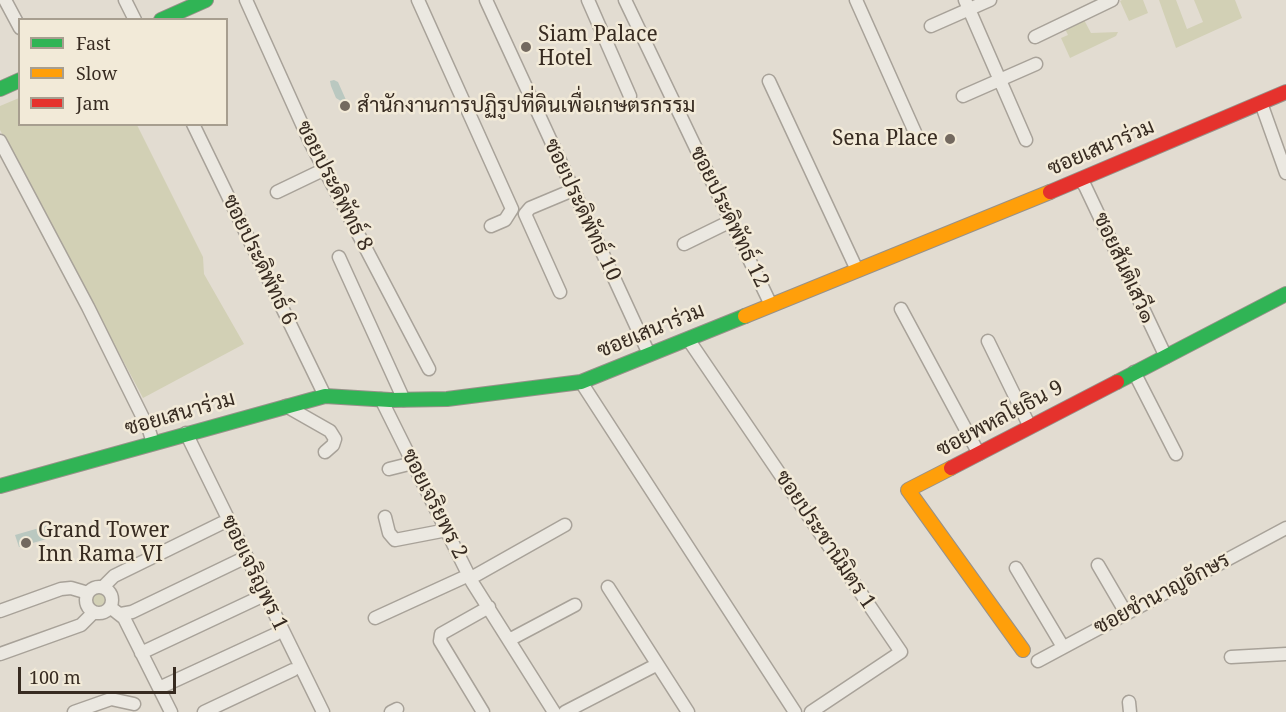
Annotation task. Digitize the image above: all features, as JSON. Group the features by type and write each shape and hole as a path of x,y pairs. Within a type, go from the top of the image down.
{"street":[{"path":"5,0 18,24"},
{"path":"125,0 134,18"},
{"name":"ซอยประดิพัทธ์ 8","path":"246,0 310,142 429,369"},
{"path":"418,0 512,209 505,220 491,226"},
{"name":"ซอยประดิพัทธ์ 10","path":"486,0 649,354"},
{"path":"588,0 630,96"},
{"name":"ซอยประดิพัทธ์ 12","path":"625,0 771,305"},
{"path":"856,0 918,139"},
{"path":"932,26 967,5 990,0"},
{"path":"1035,37 1112,0"},
{"path":"165,18 197,2"},
{"path":"967,5 1026,140"},
{"path":"963,96 1036,64"},
{"path":"0,89 18,81"},
{"path":"769,81 857,270"},
{"name":"ซอยเสนาร่วม","path":"0,486 325,396 404,400 447,399 581,382 1080,180 1286,92"},
{"path":"1261,103 1286,173"},
{"name":"ซอยประดิพัทธ์ 6","path":"194,126 325,396"},
{"path":"0,141 88,307 144,419 153,443"},
{"path":"277,192 325,169"},
{"name":"ซอยสันติเสวี๑","path":"1080,180 1085,186 1166,357"},
{"path":"560,292 525,214 530,208 573,190"},
{"path":"684,244 730,221"},
{"path":"339,257 404,400"},
{"name":"ซอยพหลโยธิน 9","path":"1023,650 908,490 1286,294"},
{"path":"901,309 979,454"},
{"name":"ซอยประชานิมิตร 1","path":"688,339 900,650 899,654 811,712"},
{"path":"988,341 1030,427"},
{"path":"1134,372 1176,454"},
{"path":"581,382 795,712"},
{"name":"ซอยเจริยพร 2","path":"381,399 470,577 554,712"},
{"path":"286,406 330,431 334,439 333,445 325,452"},
{"name":"ซอยเจริญพร 1","path":"186,433 323,712"},
{"path":"389,469 413,463"},
{"path":"385,517 389,533 395,540 447,530"},
{"path":"103,587 110,592 110,607 105,612 94,612 86,605 88,593 94,588 103,587 114,576 222,523"},
{"path":"375,618 470,577 565,525"},
{"name":"ซอยชำนาญอักษร","path":"1038,661 1286,528"},
{"path":"121,614 132,612 240,560"},
{"path":"1098,565 1126,613"},
{"path":"1016,568 1063,647"},
{"path":"608,587 688,712"},
{"path":"0,611 61,589 71,588 88,593"},
{"path":"141,653 258,598"},
{"path":"509,640 574,606"},
{"path":"110,607 121,614 171,712"},
{"path":"483,712 440,641 441,634 489,608"},
{"path":"0,654 81,625 94,612"},
{"path":"159,688 276,634"},
{"path":"1231,657 1286,654"},
{"path":"565,712 656,665"},
{"path":"204,712 293,670"},
{"path":"74,712 101,707 111,699 134,704"}],"shaded area":[{"path":"1143,0 1148,13 1129,21 1120,1"},
{"path":"1159,0 1176,0 1187,29 1203,22 1194,0 1235,0 1242,18 1176,48"},
{"path":"1083,18 1091,33 1118,32 1116,36 1070,58 1061,38 1068,35 1064,27"},
{"path":"330,81 338,82 346,100 344,103 336,98"},
{"path":"18,98 18,126 138,126 203,257 204,274 244,344 143,398 0,130 0,106"},
{"path":"46,526 50,538 19,547 15,535"},
{"path":"96,592 102,592 107,600 105,606 96,608 91,603 91,597"}],"traffic: fast":[{"path":"166,18 206,0"},
{"path":"0,89 18,81"},
{"path":"1117,382 1286,294"},
{"path":"0,486 325,396 390,400 447,399 581,382 745,316"}],"traffic: slow":[{"path":"745,316 1050,192"},
{"path":"951,468 908,490 1023,650"}],"traffic: jam":[{"path":"1050,192 1286,92"},
{"path":"951,468 1117,382"}],"place":[{"name":"Siam Palace Hotel","path":"526,47"},
{"name":"สำนักงานการปฏิรูปที่ดินเพื่อเกษตรกรรม","path":"345,106"},
{"name":"Sena Place","path":"950,139"},
{"name":"Grand Tower Inn Rama VI","path":"26,543"}]}
